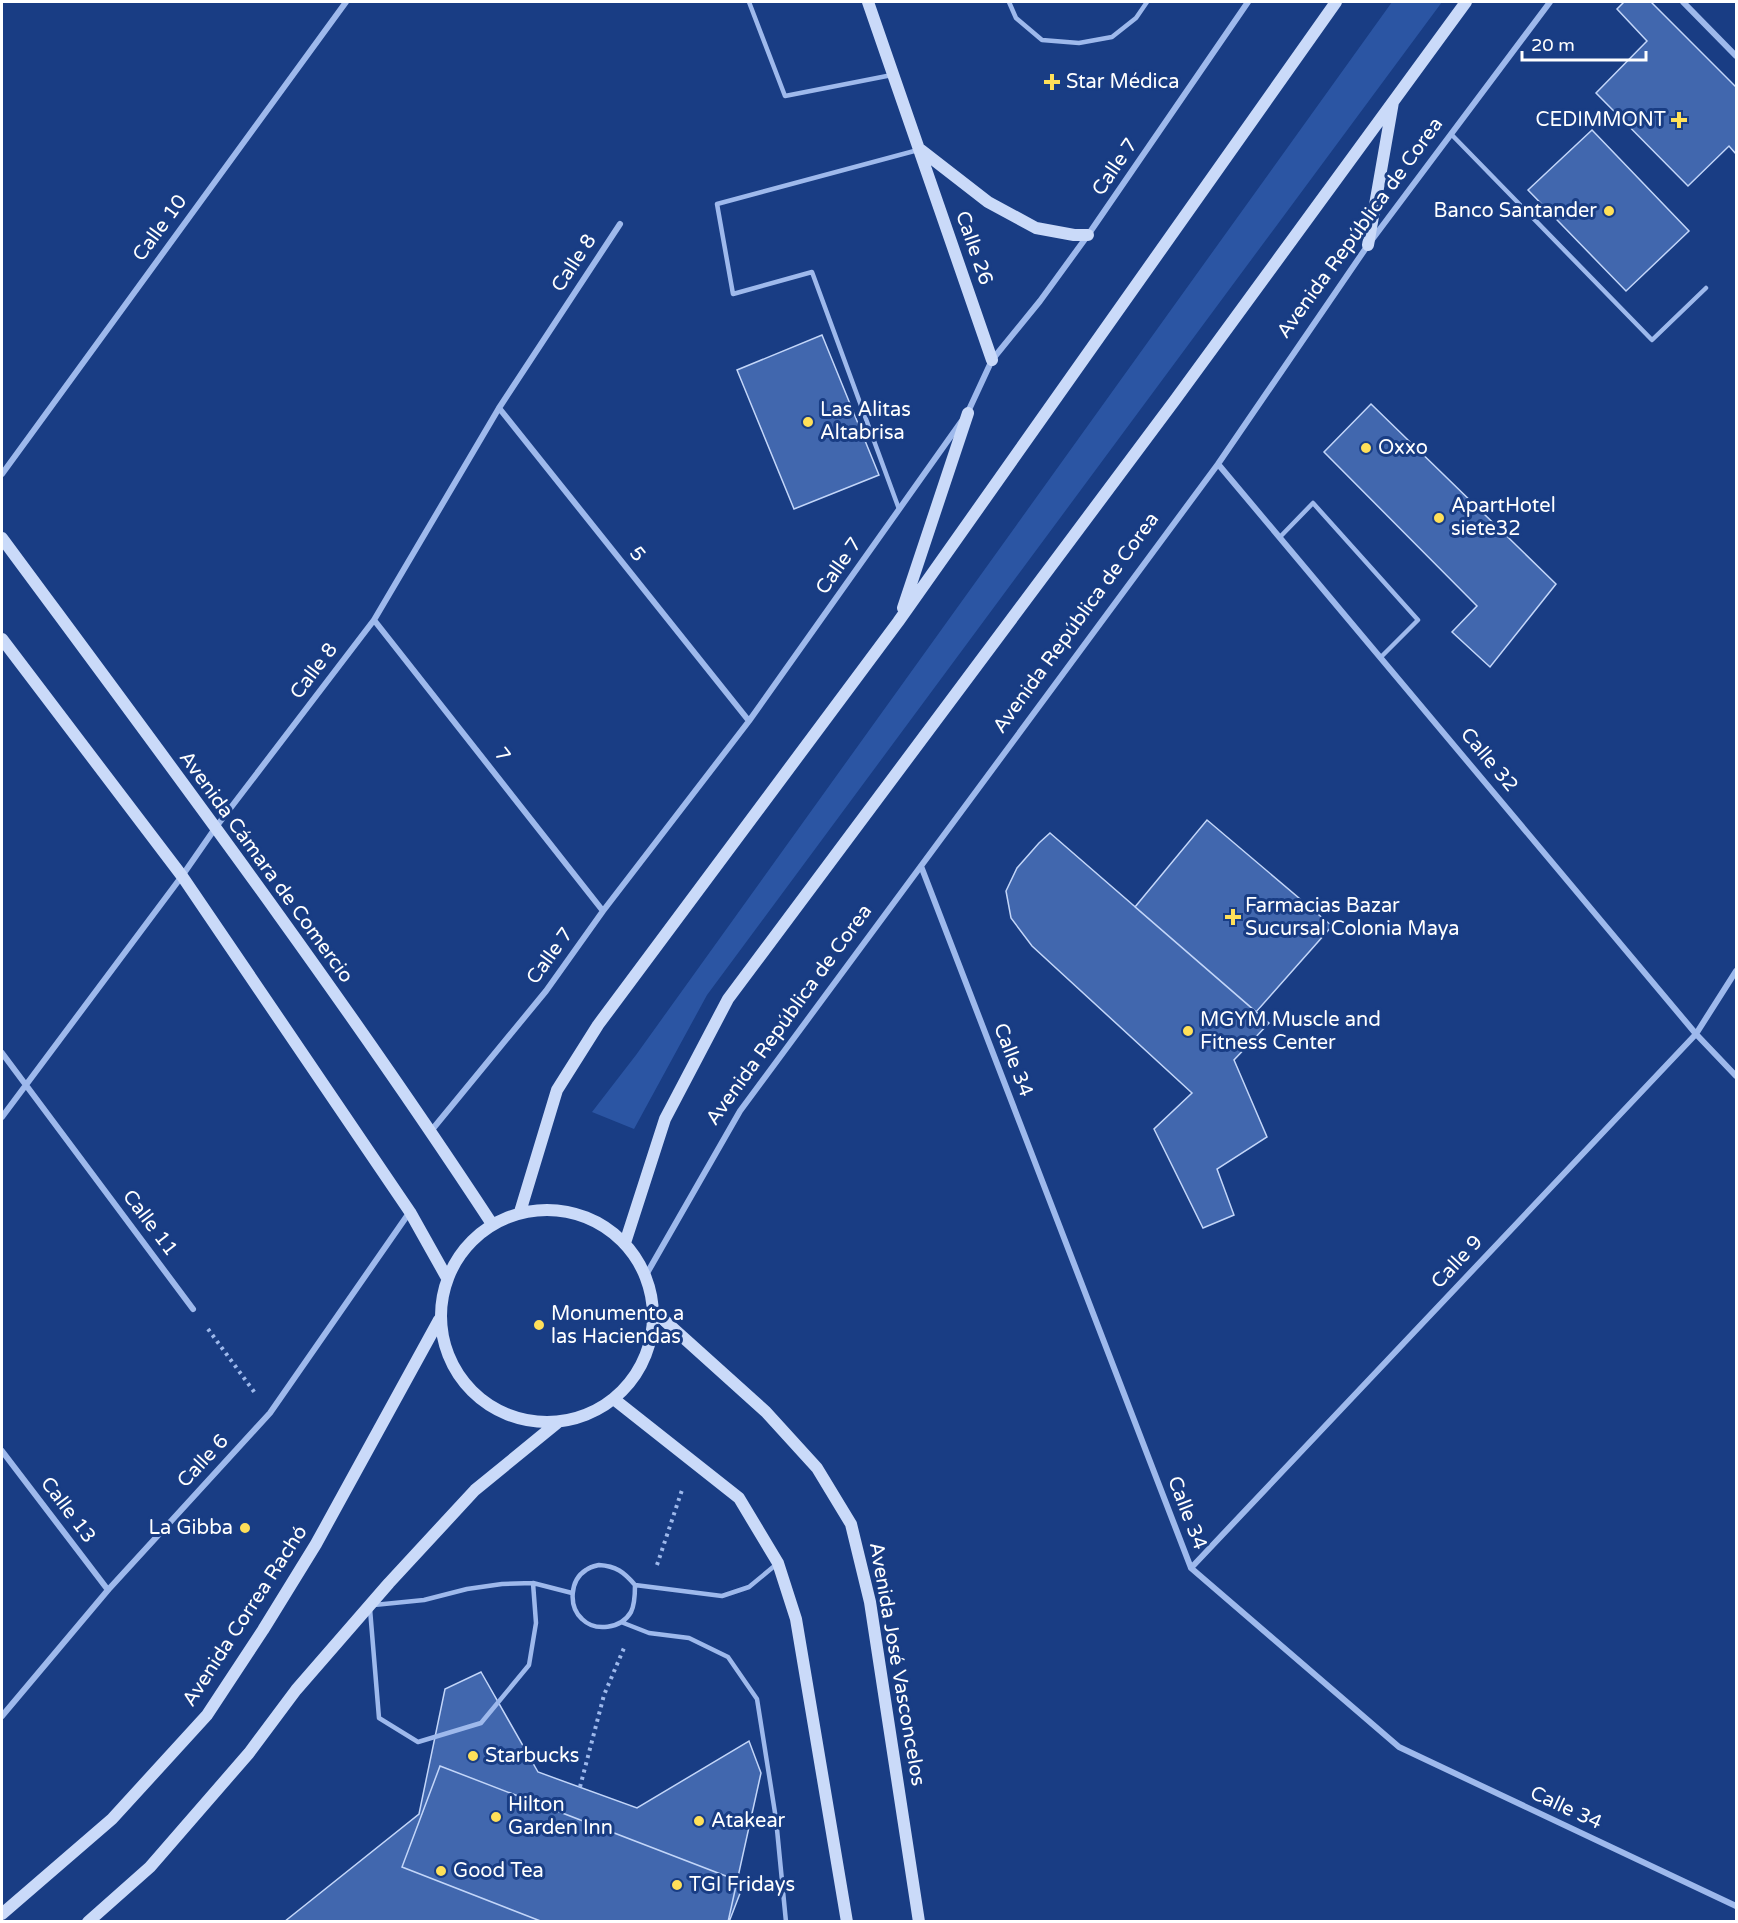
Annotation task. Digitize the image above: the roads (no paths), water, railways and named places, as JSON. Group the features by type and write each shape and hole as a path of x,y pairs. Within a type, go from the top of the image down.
{"main road":[{"name":"Calle 26","path":"868,2 992,360"},
{"path":"520,1212 557,1090 597,1024 898,622 1336,2"},
{"path":"625,1243 665,1119 728,999 1168,410 1466,2"},
{"path":"1368,245 1393,99"},
{"name":"Calle 26","path":"920,150 988,202 1036,228 1074,235 1088,235"},
{"path":"898,622 968,413"},
{"name":"Avenida Cámara de Comercio","path":"2,538 216,827 431,1131 492,1224"},
{"path":"2,639 182,876 410,1212 447,1278"},
{"path":"88,1922 150,1867 249,1753 296,1690 475,1490 557,1424 597,1412 615,1400 633,1382 645,1360 653,1336 655,1312 646,1275 625,1243 595,1220 558,1210 520,1212 492,1224 464,1248 447,1278 440,1303 439,1320 453,1368 480,1400 517,1419 557,1424"},
{"name":"Avenida José Vasconcelos","path":"655,1312 766,1412 817,1468 851,1524 870,1602 919,1922"},
{"name":"Avenida Correa Rachó","path":"2,1914 112,1819 207,1715 316,1544 439,1320"},
{"path":"615,1400 739,1498 778,1563 796,1619 847,1922"}],"street":[{"name":"Calle 10","path":"2,474 346,2"},
{"name":"Calle 7","path":"431,1131 546,991 603,911 749,722 968,413 992,360 1040,301 1088,235 1248,2"},
{"name":"Avenida República de Corea","path":"646,1275 740,1111 1218,464 1368,245 1550,2"},
{"path":"1683,2 1737,56"},
{"name":"Calle 8","path":"2,1117 216,827 374,620 499,408 620,224"},
{"name":"5","path":"499,408 749,722"},
{"name":"Calle 32","path":"1218,464 1696,1034 1737,1076"},
{"name":"7","path":"374,620 603,911"},
{"name":"Calle 34","path":"921,866 1191,1568 1399,1747 1737,1906"},
{"name":"Calle 9","path":"1191,1568 1696,1034 1737,971"},
{"name":"Calle 11","path":"2,1053 193,1309"},
{"name":"Calle 6","path":"2,1716 108,1590 270,1413 410,1212"},
{"name":"Calle 13","path":"2,1451 108,1590"}],"lane":[{"path":"749,2 784,96 894,74"},
{"path":"1010,2 1016,18 1042,40 1079,43 1112,36 1136,18 1147,2"},
{"path":"1451,134 1652,340 1706,288"},
{"path":"899,509 812,272 733,294 717,204 920,150"},
{"path":"1280,537 1313,503 1418,620 1381,657"},
{"path":"635,1585 722,1596 749,1587 778,1563"},
{"path":"599,1565 613,1566 625,1573 635,1585 635,1599 631,1612 621,1622 608,1627 594,1626 582,1619 574,1607 572,1593 576,1580 586,1570 599,1565"},
{"path":"533,1583 537,1623 529,1665 481,1723 418,1742 379,1718 370,1605 424,1600 467,1589 502,1584 533,1583 572,1593"},
{"path":"621,1622 649,1633 689,1638 728,1657 757,1699 776,1819 786,1922"}],"place":[{"name":"Star Médica","path":"1052,82"},
{"name":"CEDIMMONT","path":"1679,120"},
{"name":"Banco Santander","path":"1609,211"},
{"name":"Las Alitas Altabrisa","path":"808,422"},
{"name":"Oxxo","path":"1366,448"},
{"name":"ApartHotel siete32","path":"1439,518"},
{"name":"Farmacias Bazar Sucursal Colonia Maya","path":"1233,917"},
{"name":"MGYM Muscle and Fitness Center","path":"1188,1031"},
{"name":"Monumento a las Haciendas","path":"539,1325"},
{"name":"La Gibba","path":"245,1528"},
{"name":"Starbucks","path":"473,1756"},
{"name":"Hilton Garden Inn","path":"496,1817"},
{"name":"Atakear","path":"699,1821"},
{"name":"Good Tea","path":"441,1871"},
{"name":"TGI Fridays","path":"677,1885"}]}
